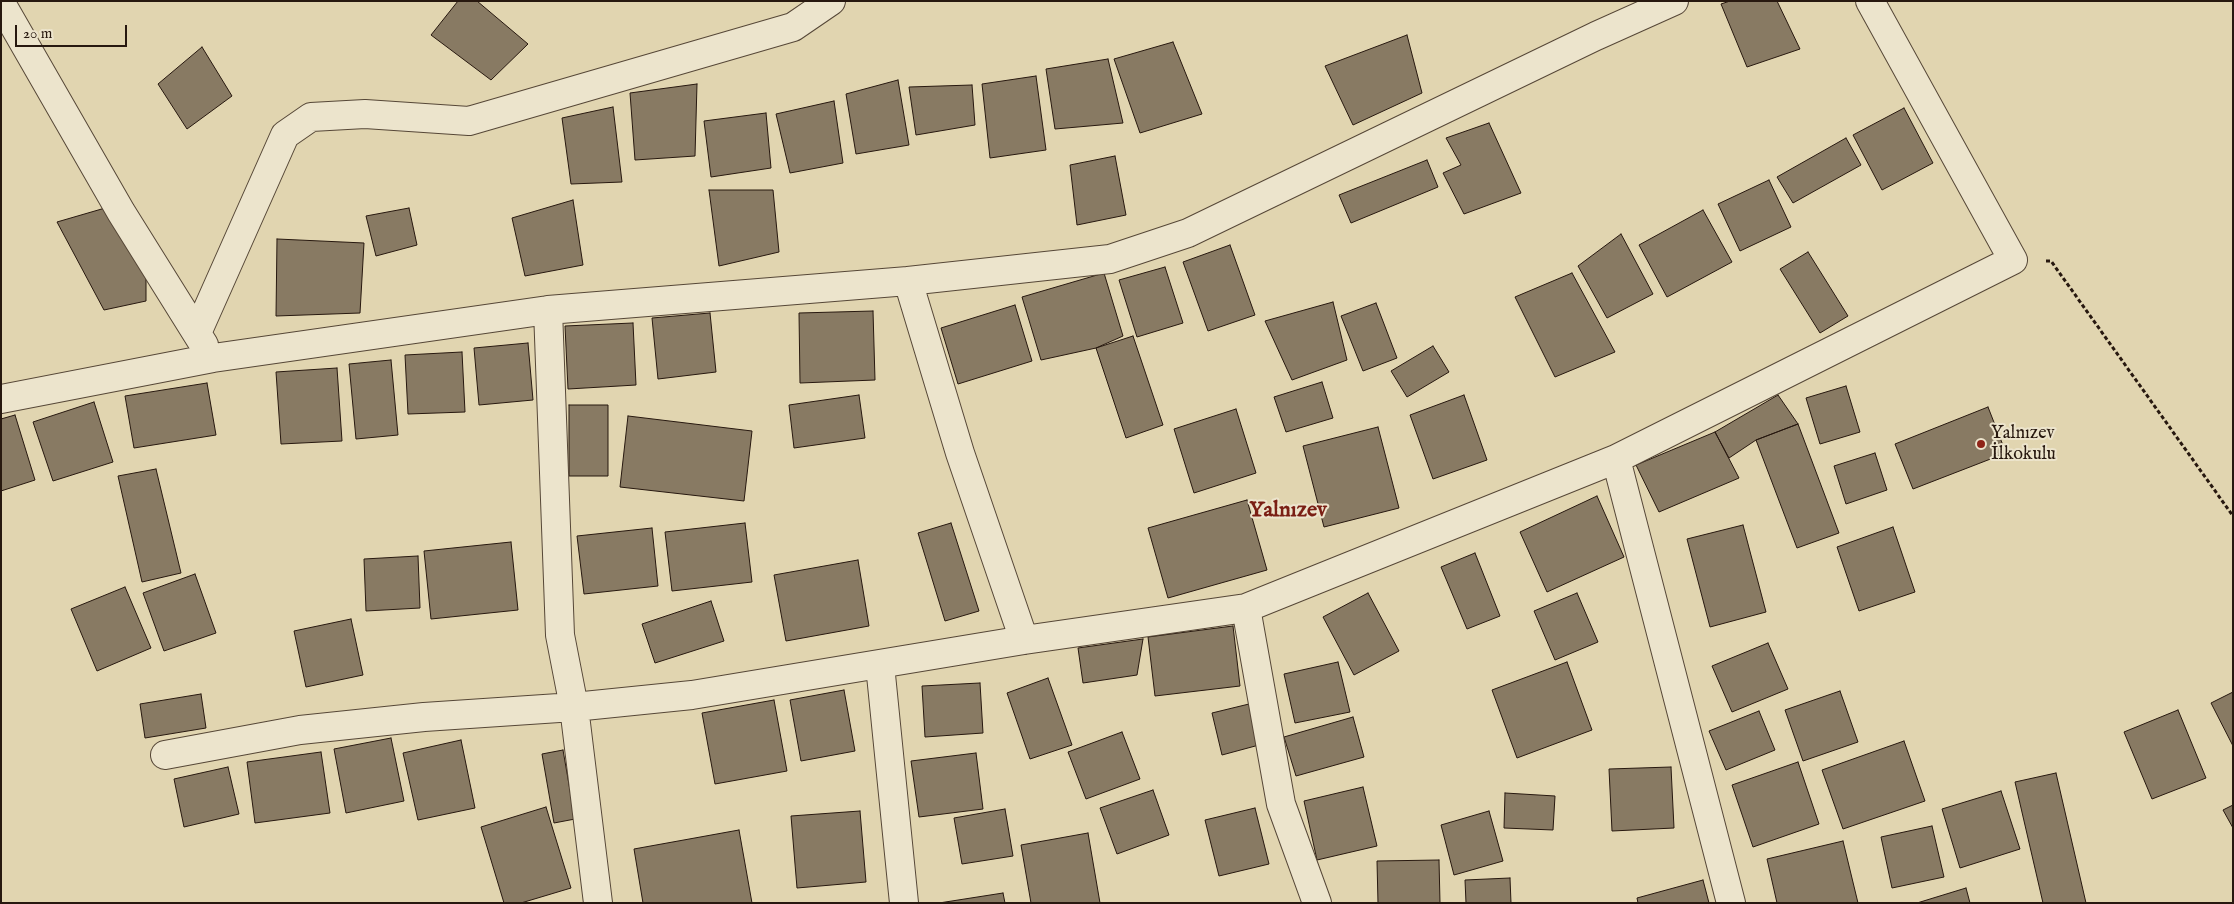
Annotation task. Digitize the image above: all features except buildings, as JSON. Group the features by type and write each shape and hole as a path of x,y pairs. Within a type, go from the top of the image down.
{"street":[{"path":"197,333 285,135 311,117 365,114 469,121 794,27 831,1"},
{"path":"1,399 213,358 548,310 908,281 1110,259 1188,233 1596,36 1674,1"},
{"path":"165,756 300,730 424,717 574,707 692,695 1024,640 1246,608 1616,459 2013,260 1870,1"},
{"path":"1,3 121,212 213,358"},
{"path":"908,281 960,453 1024,640"},
{"path":"548,310 560,635 574,707 598,903"},
{"path":"1616,459 1731,903"},
{"path":"1246,608 1281,804 1317,903"},
{"path":"880,665 904,903"}],"path":[{"path":"2013,260 2051,261 2233,516"}],"place":[{"name":"Yalnızev İlkokulu","path":"1981,444"}],"district":[{"name":"Yalnızev","path":"1288,511"}]}
